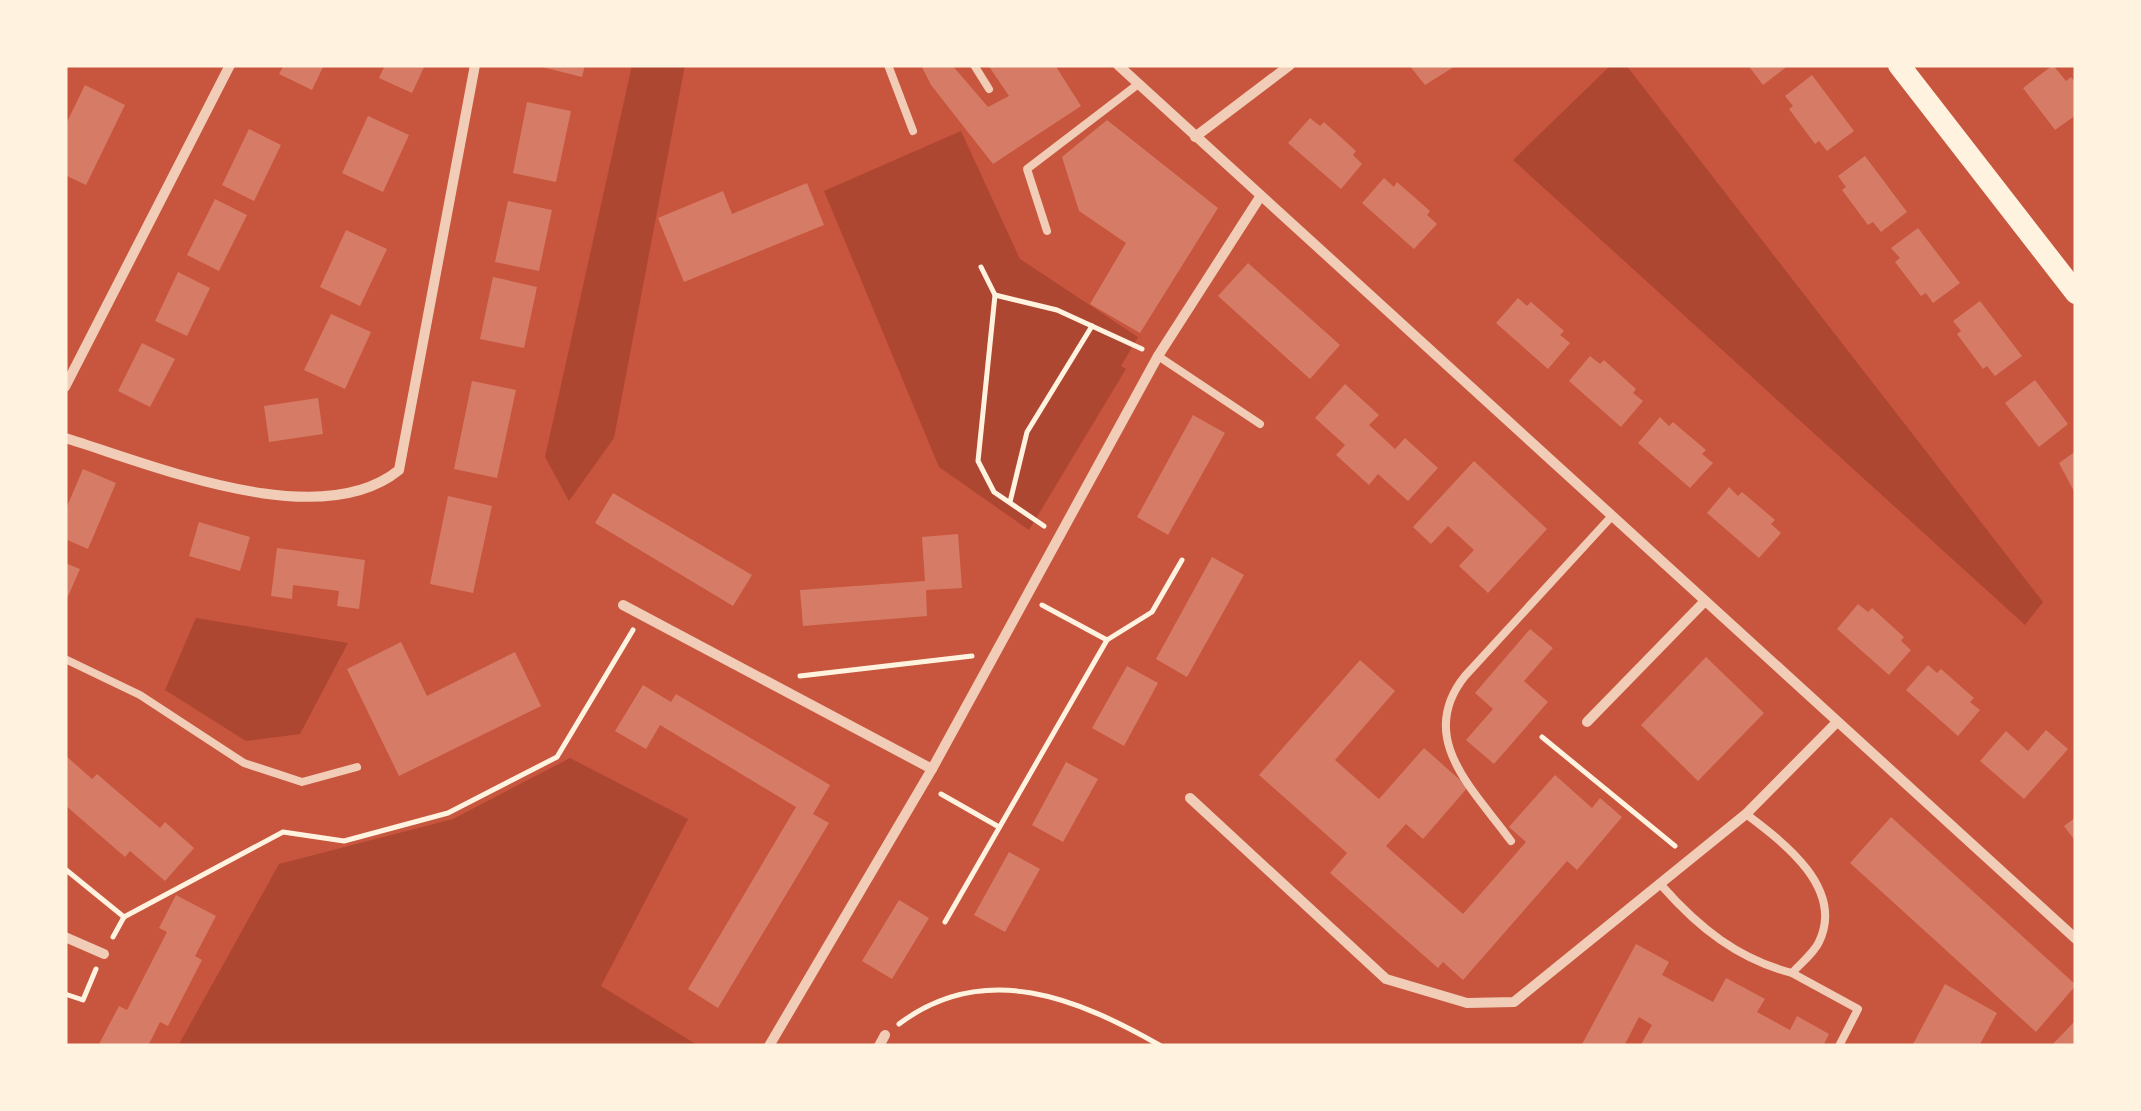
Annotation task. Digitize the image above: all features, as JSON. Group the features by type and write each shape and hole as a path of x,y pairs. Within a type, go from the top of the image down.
{"main road":[{"path":"1899,65 2076,294"}],"street":[{"path":"65,386 230,65"},
{"path":"65,438 242,491 294,499 381,485 399,470 474,65"},
{"path":"1118,65 2076,938"},
{"path":"1195,137 1290,65"},
{"path":"769,1046 932,768 1158,356 1260,197"},
{"path":"1587,722 1704,602"},
{"path":"624,605 932,768"},
{"path":"1190,798 1386,979 1467,1003 1514,1002 1662,886 1746,814 1836,723"},
{"path":"65,936 104,954"}],"lane":[{"path":"888,65 913,130"},
{"path":"974,65 989,88"},
{"path":"1047,231 1027,168 1137,85"},
{"path":"1158,356 1260,424"},
{"path":"1510,841 1445,742 1448,705 1465,676 1611,518"},
{"path":"65,660 140,695 244,763 302,782 357,767"},
{"path":"1746,814 1796,851 1825,904 1819,942 1792,972"},
{"path":"1662,886 1696,924 1756,964 1792,972 1858,1009 1839,1046"}],"path":[{"path":"981,267 995,296 978,461 994,492 1059,536"},
{"path":"995,296 1057,310 1158,356"},
{"path":"1010,502 1027,432 1092,326"},
{"path":"945,922 1107,640 1152,612 1182,560"},
{"path":"1026,596 1107,640"},
{"path":"124,917 283,832 344,841 448,813 558,758 642,615"},
{"path":"765,680 995,653"},
{"path":"1542,737 1692,860"},
{"path":"922,784 1000,827"},
{"path":"882,1041 918,1010 959,996 1042,992 1097,1010 1161,1046"}],"shaded area":[{"path":"632,65 685,65 614,438 569,501 545,457"},
{"path":"1611,65 1626,65 2043,602 2025,625 1513,160"},
{"path":"961,131 1020,259 1138,337 1121,366 1126,369 1029,530 939,467 824,191"},
{"path":"196,618 348,643 300,734 246,741 165,690"},
{"path":"570,758 688,819 601,986 699,1046 178,1046 279,864 453,819"}],"building":[{"path":"284,65 324,65 312,90 279,74"},
{"path":"385,65 425,65 412,93 379,78"},
{"path":"534,65 585,65 582,77"},
{"path":"921,65 952,65 988,107 1009,96 988,65 1055,65 1081,106 993,164 931,85"},
{"path":"1409,65 1457,65 1425,85"},
{"path":"1748,65 1789,65 1763,85"},
{"path":"2053,65 2066,81 2071,77 2076,83 2076,115 2055,130 2023,88"},
{"path":"1812,75 1854,131 1827,151 1819,141 1815,144 1789,109 1793,106 1785,96"},
{"path":"85,85 125,105 86,185 65,175 65,126"},
{"path":"527,102 571,111 556,182 513,173"},
{"path":"368,116 409,135 383,192 342,173"},
{"path":"1310,118 1320,126 1324,122 1356,151 1353,155 1362,164 1341,189 1288,143"},
{"path":"1107,120 1218,208 1140,333 1090,304 1126,243 1079,211 1062,157"},
{"path":"249,129 281,145 254,201 222,185"},
{"path":"1865,156 1907,212 1881,232 1873,222 1868,225 1842,190 1846,187 1838,176"},
{"path":"1384,178 1394,187 1397,182 1430,211 1427,215 1437,224 1414,249 1362,203"},
{"path":"807,183 824,225 684,282 658,218 723,191 732,214"},
{"path":"215,199 247,215 219,271 187,255"},
{"path":"508,201 552,210 539,271 495,262"},
{"path":"1918,228 1960,283 1933,303 1926,293 1921,296 1895,262 1900,258 1891,248"},
{"path":"346,230 387,249 360,306 320,287"},
{"path":"1248,263 1340,345 1310,379 1218,296"},
{"path":"178,272 210,288 187,336 155,321"},
{"path":"493,277 537,287 524,348 480,339"},
{"path":"1518,298 1527,306 1531,302 1564,331 1560,335 1570,343 1548,369 1496,323"},
{"path":"1980,301 2022,356 1995,376 1987,366 1983,369 1957,334 1961,331 1953,321"},
{"path":"331,314 371,332 345,389 304,370"},
{"path":"142,343 175,359 150,407 118,391"},
{"path":"1590,356 1600,364 1604,360 1636,389 1633,393 1643,401 1621,427 1569,381"},
{"path":"2035,380 2068,424 2039,447 2005,403"},
{"path":"472,381 516,390 497,478 454,469"},
{"path":"1345,384 1379,415 1369,425 1395,449 1405,438 1438,468 1408,501 1378,474 1369,485 1336,455 1345,445 1315,418"},
{"path":"318,398 323,434 269,442 264,406"},
{"path":"1193,415 1225,433 1168,535 1137,517"},
{"path":"1660,417 1669,426 1673,422 1706,450 1702,454 1713,463 1690,488 1638,443"},
{"path":"2076,451 2076,495 2059,463"},
{"path":"1474,461 1547,529 1488,593 1459,566 1474,550 1448,526 1431,544 1413,527"},
{"path":"83,469 116,483 88,549 65,539 65,511"},
{"path":"1729,487 1738,496 1742,492 1775,520 1771,524 1781,533 1759,558 1707,513"},
{"path":"613,493 752,575 733,606 595,523"},
{"path":"448,496 492,506 473,593 430,584"},
{"path":"199,522 250,537 240,571 189,556"},
{"path":"958,534 962,588 926,590 927,616 803,626 800,590 925,581 922,537"},
{"path":"277,548 365,560 359,609 337,606 339,591 293,585 292,599 271,596"},
{"path":"1212,557 1244,575 1187,677 1156,659"},
{"path":"65,563 80,569 65,603"},
{"path":"1858,604 1868,612 1872,608 1904,637 1901,641 1911,650 1889,675 1837,629"},
{"path":"1530,629 1553,648 1524,681 1548,702 1494,764 1466,740 1493,709 1475,693"},
{"path":"401,642 427,696 515,652 541,706 399,776 347,669"},
{"path":"1706,657 1764,713 1698,781 1641,725"},
{"path":"1360,660 1395,691 1335,760 1379,799 1424,748 1468,787 1423,839 1406,824 1386,846 1463,914 1526,842 1509,827 1555,775 1592,808 1600,798 1622,817 1577,870 1567,861 1463,980 1443,962 1438,968 1330,873 1347,853 1259,775"},
{"path":"1928,665 1937,673 1941,669 1974,698 1970,702 1980,710 1958,736 1906,690"},
{"path":"1127,666 1158,683 1124,746 1092,728"},
{"path":"643,685 671,702 676,694 830,785 813,814 829,823 718,1008 688,989 796,807 660,725 646,749 615,731"},
{"path":"2046,730 2068,749 2024,799 1980,761 2006,731 2028,751"},
{"path":"65,755 92,779 97,774 160,828 165,822 194,848 165,881 130,851 125,857 65,805"},
{"path":"1066,762 1098,779 1063,842 1032,825"},
{"path":"1891,817 2076,985 2036,1032 1850,863"},
{"path":"2076,817 2076,842 2064,826"},
{"path":"1009,852 1040,869 1005,932 974,915"},
{"path":"176,895 216,916 195,956 202,960 168,1026 160,1022 148,1046 98,1046 119,1006 127,1010 167,932 159,928"},
{"path":"899,900 929,918 892,979 862,961"},
{"path":"1636,944 1669,962 1662,975 1713,1002 1726,978 1765,999 1757,1012 1790,1030 1797,1016 1829,1034 1823,1046 1640,1046 1652,1025 1639,1017 1624,1046 1581,1046"},
{"path":"1945,984 1997,1013 1979,1046 1912,1046"},
{"path":"2076,1020 2076,1046 2051,1046"}]}
